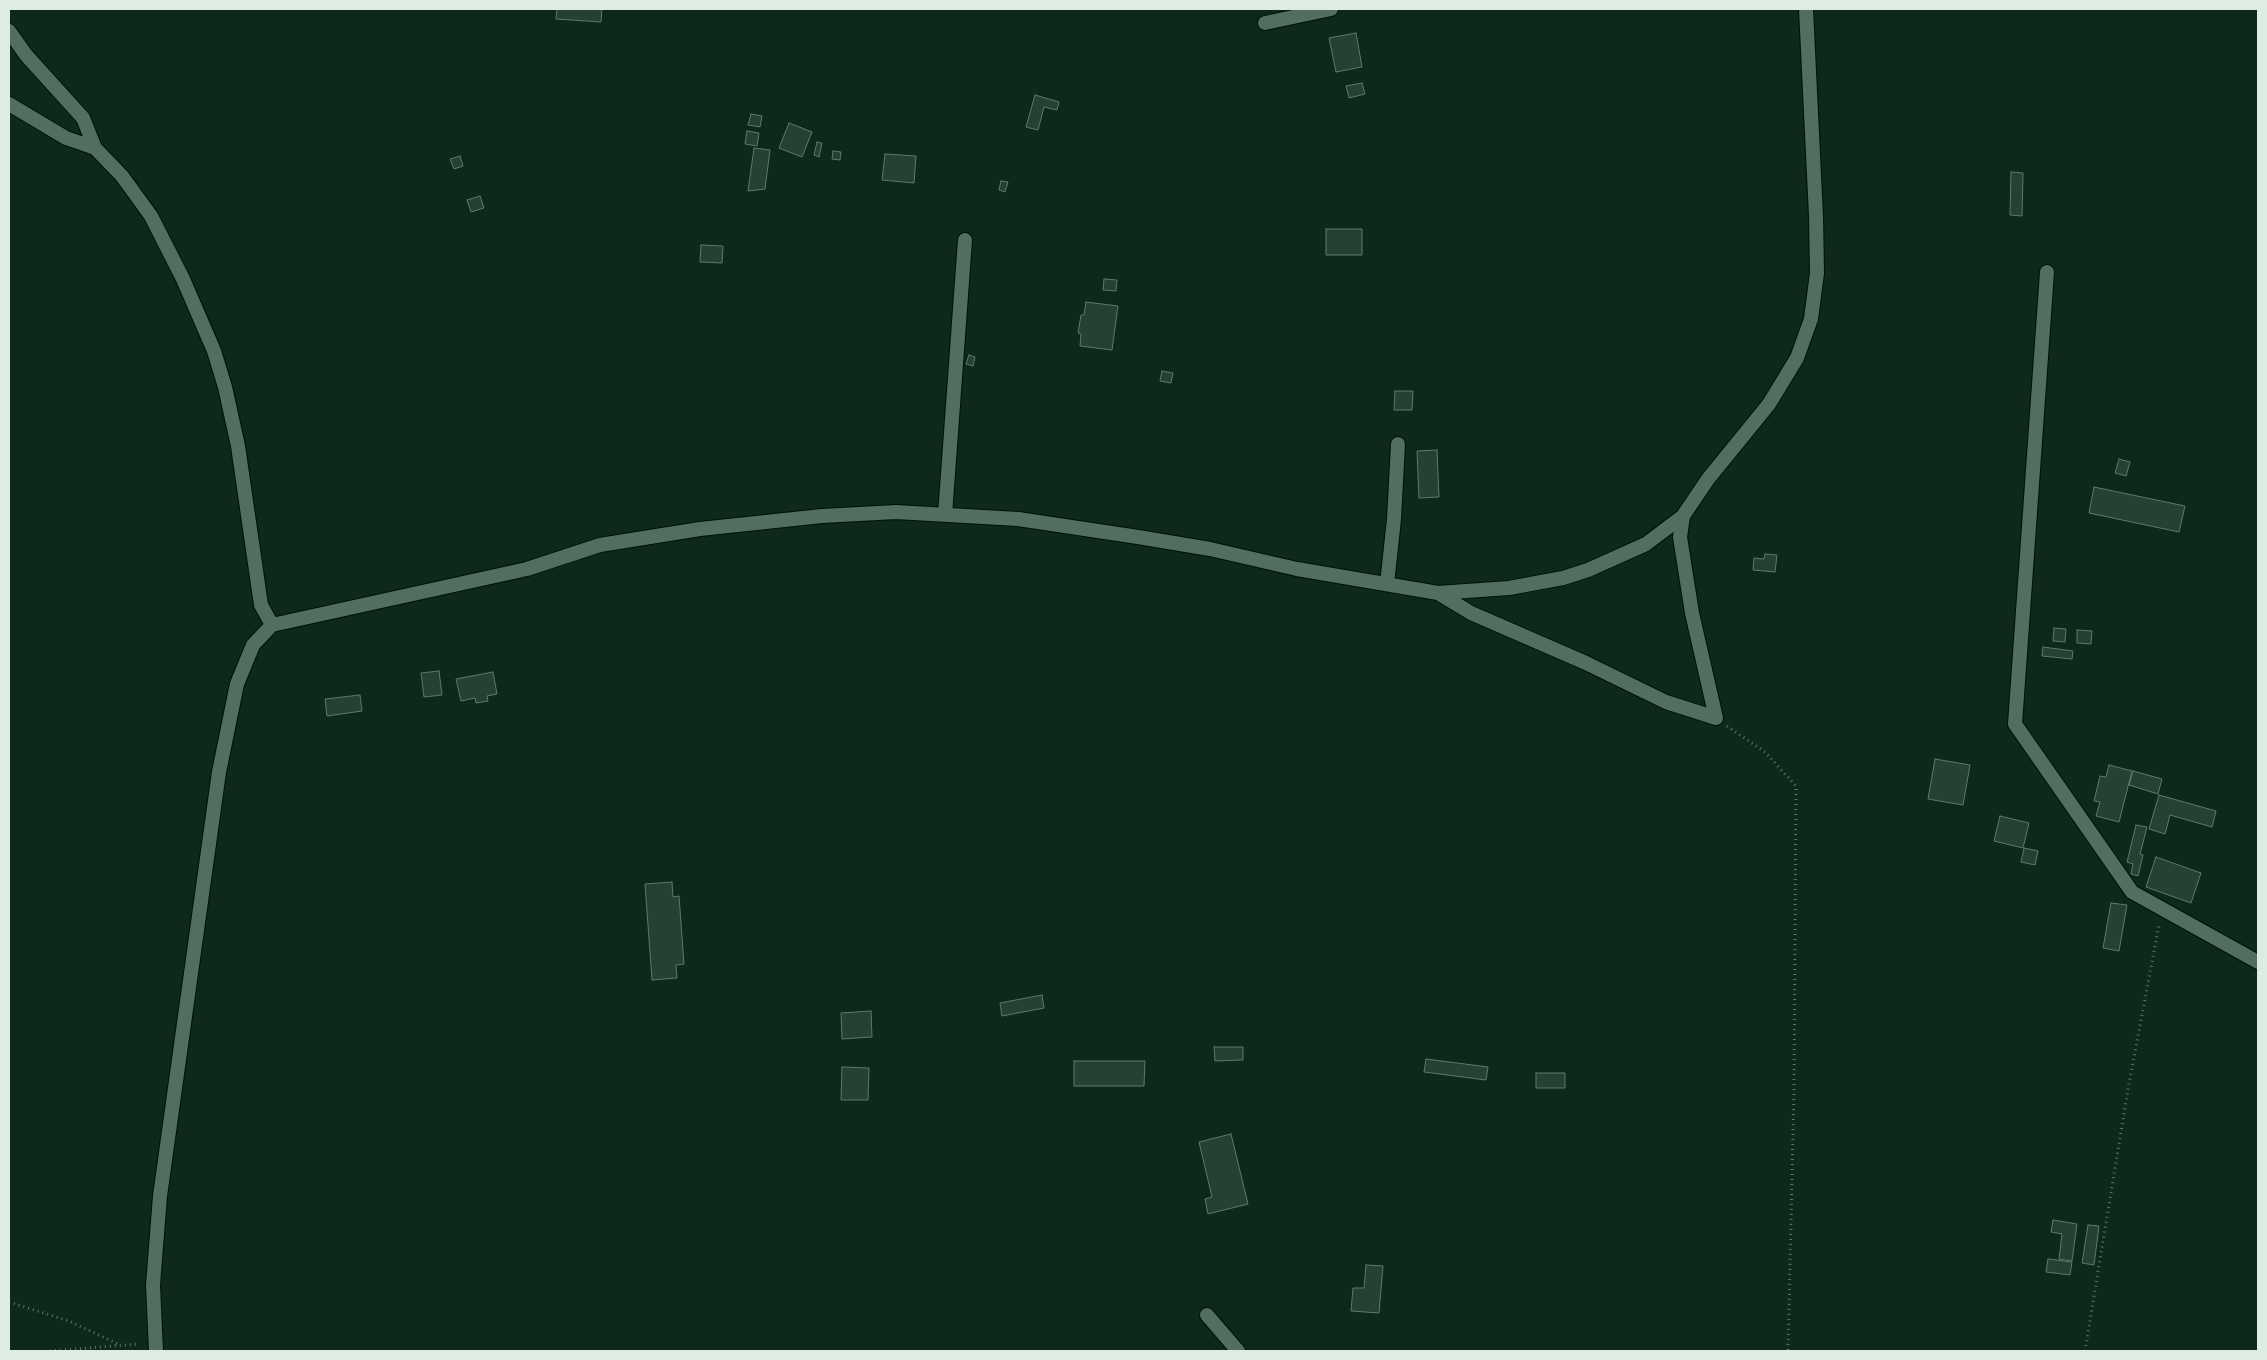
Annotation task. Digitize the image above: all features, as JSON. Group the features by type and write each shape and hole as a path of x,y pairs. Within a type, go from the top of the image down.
{"street":[{"path":"1265,23 1331,9"},
{"path":"155,1347 154,1285 160,1196 219,772 237,684 253,645 272,625 527,569 600,545 700,529 822,516 896,512 1018,519 1210,549 1297,569 1438,593 1509,588 1563,578 1596,567 1646,544 1683,516 1708,479 1769,404 1797,358 1812,319 1817,273 1816,216 1806,9"},
{"path":"9,30 26,55 82,118 95,148 122,176 151,216 183,279 214,351 225,387 238,446 262,605 272,625"},
{"path":"9,104 66,138 95,148"},
{"path":"945,515 965,240"},
{"path":"2047,272 2015,724 2132,892 2258,962"},
{"path":"1388,584 1398,444"},
{"path":"1683,516 1680,537 1692,614 1716,718"},
{"path":"1438,593 1471,613 1586,662 1666,702 1716,718"},
{"path":"1207,1315 1238,1351"}],"path":[{"path":"1716,718 1765,752 1796,786 1794,1089 1788,1351"},
{"path":"2086,1351 2128,1089 2162,910"},
{"path":"9,1302 69,1321 118,1344"},
{"path":"50,1351 118,1344 155,1347"}],"building":[{"path":"557,9 602,9 601,22 556,19"},
{"path":"1356,33 1362,67 1336,72 1329,38"},
{"path":"1362,83 1365,94 1349,98 1346,86"},
{"path":"1035,95 1059,102 1057,110 1044,107 1038,130 1026,127"},
{"path":"751,114 762,116 760,127 748,125"},
{"path":"789,123 812,132 802,157 779,148"},
{"path":"747,131 759,133 757,146 745,144"},
{"path":"817,142 822,143 819,157 814,155"},
{"path":"754,148 770,150 765,189 748,191"},
{"path":"833,151 841,152 840,160 832,159"},
{"path":"885,154 916,156 914,183 882,180"},
{"path":"460,156 463,166 454,169 450,159"},
{"path":"2011,172 2023,173 2022,216 2010,215"},
{"path":"1001,181 1008,182 1005,192 999,190"},
{"path":"480,196 484,208 471,212 467,200"},
{"path":"1326,229 1362,229 1362,255 1326,255"},
{"path":"701,245 723,246 722,263 700,262"},
{"path":"1104,279 1117,280 1116,291 1103,290"},
{"path":"1086,302 1118,306 1112,350 1080,346 1081,334 1078,333 1081,315 1084,315"},
{"path":"969,355 975,357 973,366 966,364"},
{"path":"1162,371 1173,373 1171,383 1160,381"},
{"path":"1395,391 1413,391 1412,410 1394,410"},
{"path":"1437,450 1439,497 1419,498 1417,451"},
{"path":"2119,459 2130,462 2126,476 2115,473"},
{"path":"2094,487 2185,506 2179,532 2089,513"},
{"path":"1765,554 1777,555 1775,572 1753,570 1754,558 1764,559"},
{"path":"2054,628 2066,629 2065,642 2053,641"},
{"path":"2077,630 2092,631 2091,644 2077,643"},
{"path":"2043,647 2073,651 2072,659 2042,656"},
{"path":"439,671 442,695 424,697 421,673"},
{"path":"493,672 497,694 487,696 488,701 476,703 475,698 461,701 456,679"},
{"path":"360,695 362,711 327,716 325,699"},
{"path":"1935,759 1970,765 1963,805 1928,799"},
{"path":"2109,765 2132,771 2119,822 2096,816 2100,802 2094,801 2100,776 2106,777"},
{"path":"2133,771 2162,779 2158,794 2129,785"},
{"path":"2159,795 2216,811 2212,827 2170,815 2165,834 2149,829"},
{"path":"2000,816 2029,823 2023,848 1994,841"},
{"path":"2136,825 2147,827 2140,854 2143,855 2138,876 2131,874 2133,864 2127,862"},
{"path":"2024,848 2038,851 2035,865 2021,862"},
{"path":"2156,857 2201,873 2191,903 2146,887"},
{"path":"672,882 673,897 679,896 684,964 676,965 677,978 652,980 645,884"},
{"path":"2111,903 2127,905 2119,951 2103,948"},
{"path":"1042,995 1044,1008 1002,1016 1000,1003"},
{"path":"871,1011 872,1037 842,1039 841,1013"},
{"path":"1214,1047 1243,1047 1243,1060 1215,1061"},
{"path":"1426,1059 1488,1067 1486,1080 1424,1072"},
{"path":"1074,1061 1145,1061 1144,1086 1074,1086"},
{"path":"842,1067 869,1068 868,1100 841,1100"},
{"path":"1536,1073 1565,1073 1565,1088 1536,1088"},
{"path":"1231,1134 1248,1204 1208,1214 1205,1199 1212,1197 1199,1142"},
{"path":"2053,1220 2077,1224 2072,1261 2059,1259 2062,1234 2051,1232"},
{"path":"2088,1225 2099,1226 2094,1265 2082,1263"},
{"path":"2048,1259 2072,1262 2070,1275 2046,1272"},
{"path":"1366,1265 1383,1266 1379,1313 1351,1311 1353,1288 1364,1288"}]}
